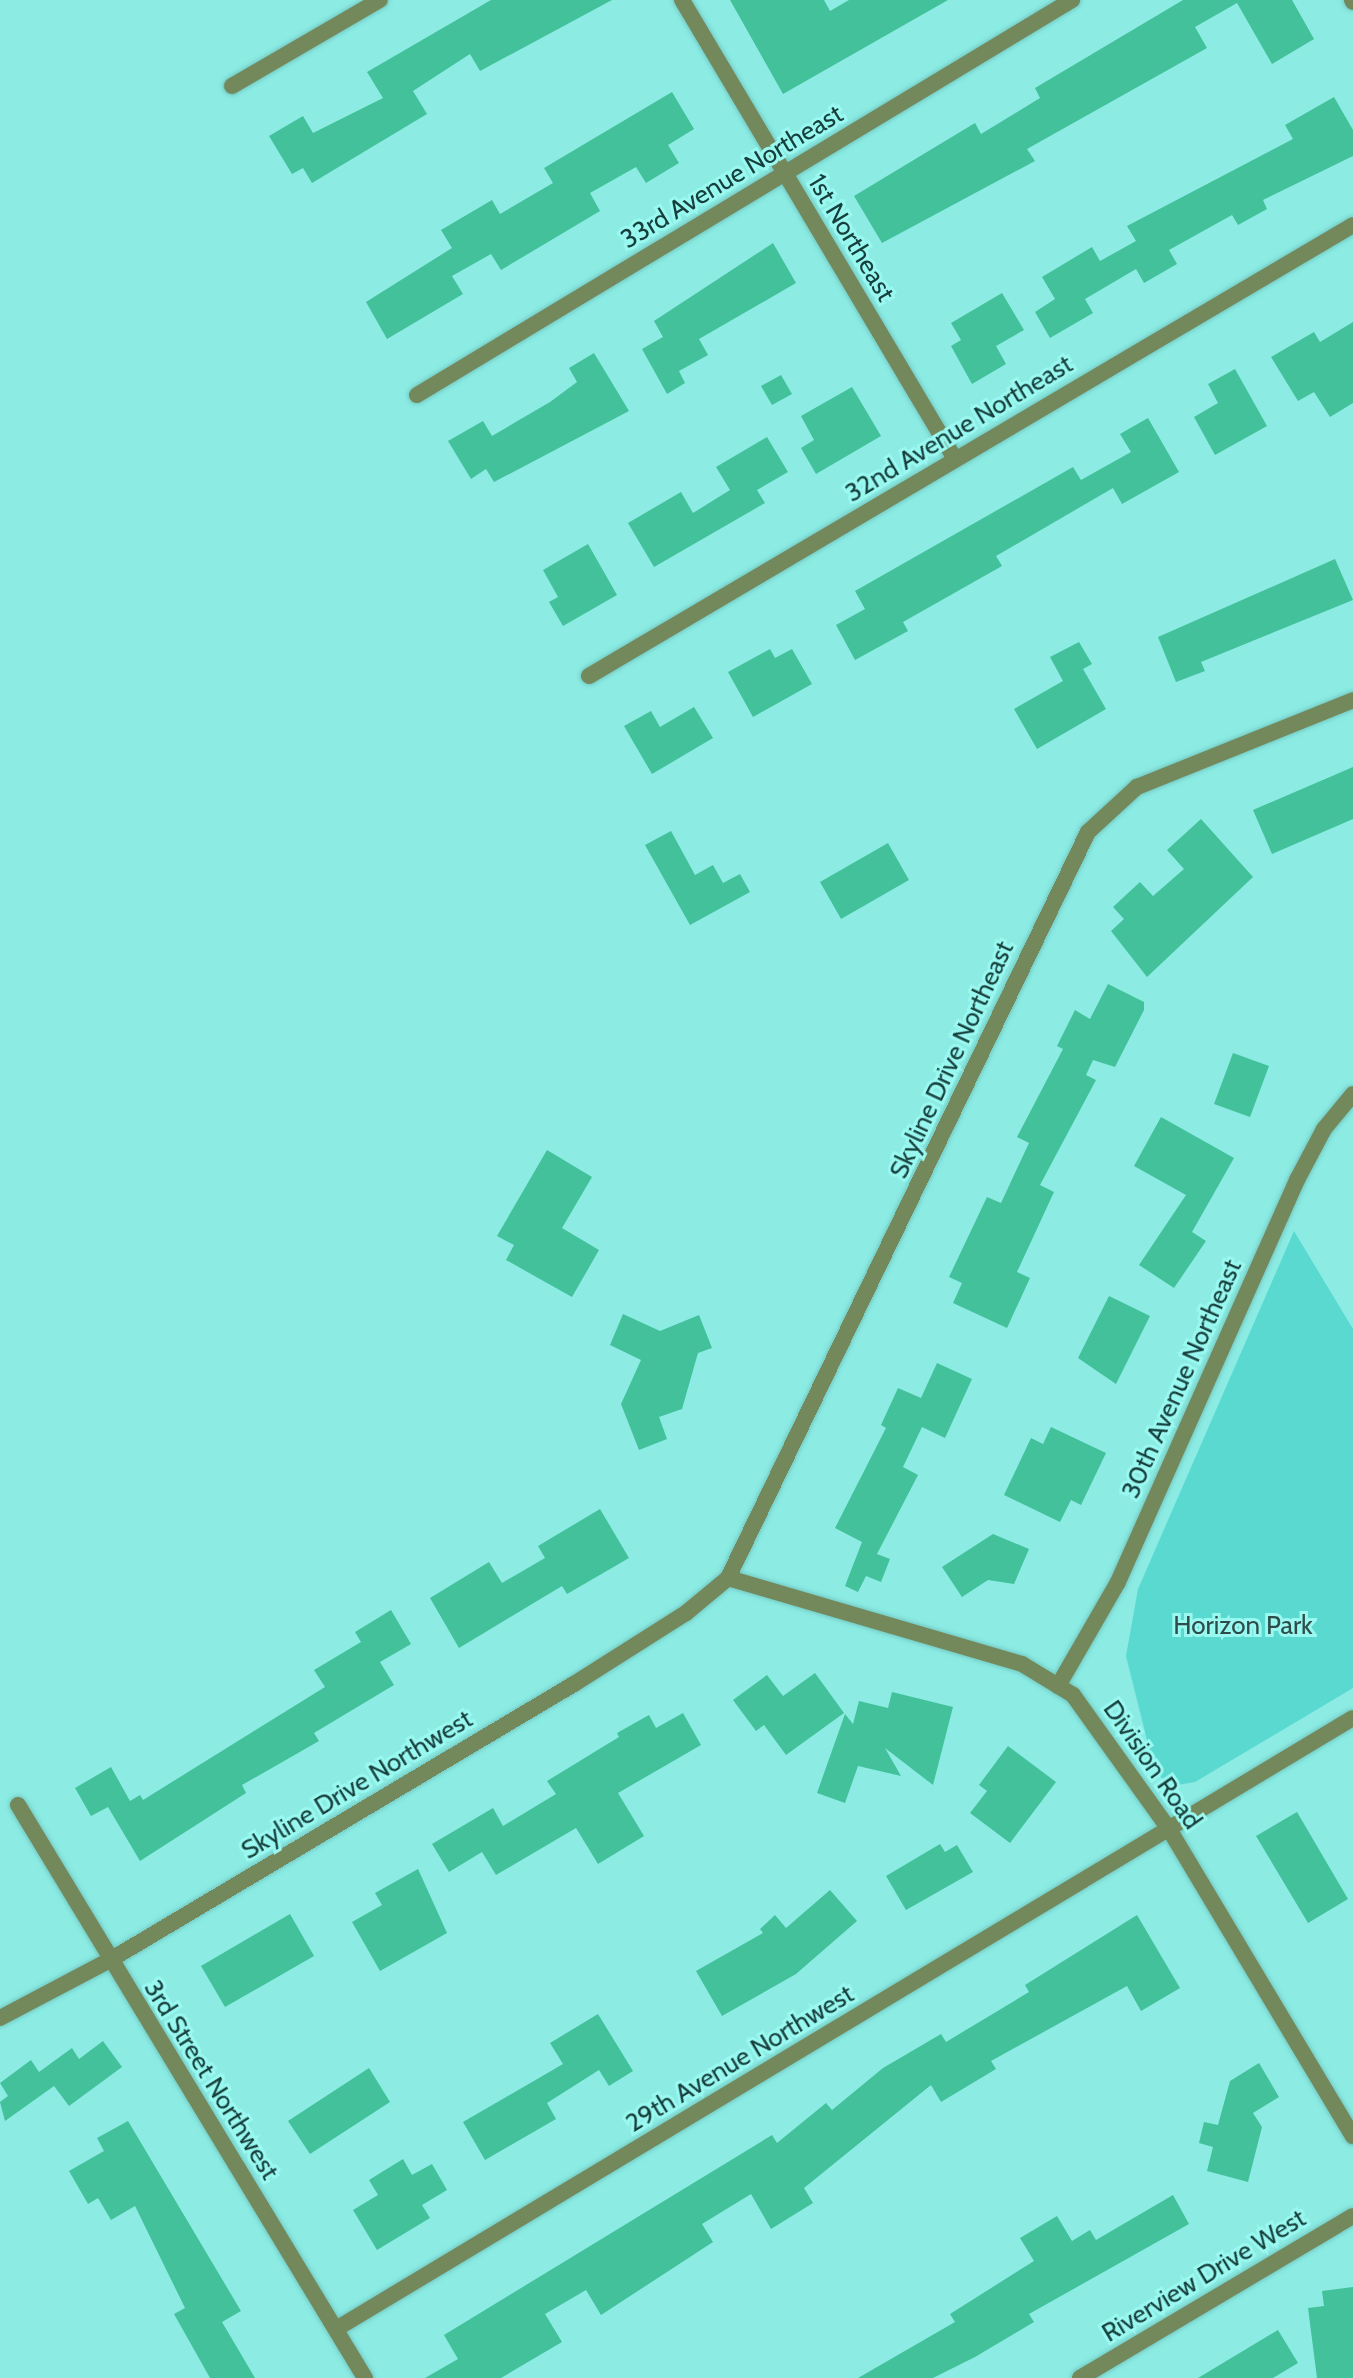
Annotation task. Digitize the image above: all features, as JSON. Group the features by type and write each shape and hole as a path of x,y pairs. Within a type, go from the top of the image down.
{"street":[{"path":"232,86 380,0"},
{"name":"1st Northeast","path":"682,0 955,459"},
{"name":"33rd Avenue Northeast","path":"417,395 1072,0"},
{"name":"32nd Avenue Northeast","path":"589,676 1353,225"},
{"name":"Skyline Drive Northeast","path":"728,1578 1088,832 1137,787 1353,700"},
{"name":"30th Avenue Northeast","path":"1058,1686 1118,1582 1297,1180 1324,1129 1353,1094"},
{"name":"Division Road","path":"728,1578 1022,1664 1058,1686 1113,1744 1169,1829 1353,2136"},
{"name":"Skyline Drive Northwest","path":"0,2018 110,1960 574,1684 686,1613 728,1578"},
{"name":"29th Avenue Northwest","path":"336,2329 1353,1718"},
{"name":"3rd Street Northwest","path":"18,1805 365,2378"},
{"name":"Riverview Drive West","path":"1080,2378 1353,2216"}],"green space":[{"name":"Horizon Park","path":"1294,1231 1353,1329 1353,1688 1195,1782 1172,1786 1155,1772 1126,1656 1138,1589"}],"building":[{"path":"491,0 612,0 480,71 470,54 413,91 427,114 312,183 303,168 292,174 269,136 303,116 313,133 383,98 367,72"},
{"path":"730,0 824,0 830,11 849,0 948,0 783,94"},
{"path":"1183,0 1292,0 1314,39 1272,64 1237,3 1195,27 1207,48 1027,149 1035,161 882,243 854,196 975,123 981,134 1040,98 1035,88"},
{"path":"672,92 694,129 668,145 679,163 646,183 636,167 590,193 600,211 501,270 491,254 452,276 463,294 387,339 366,302 452,248 441,230 492,200 500,214 553,183 544,168"},
{"path":"1334,97 1353,130 1353,156 1263,200 1267,209 1238,225 1232,215 1169,250 1177,264 1144,283 1136,269 1085,299 1093,313 1050,338 1035,312 1055,299 1042,277 1092,247 1100,261 1136,241 1127,226 1293,139 1285,125"},
{"path":"773,243 796,283 699,339 708,355 679,371 685,383 667,394 642,349 663,337 654,321"},
{"path":"1002,293 1024,330 996,346 1006,364 972,384 951,346 961,340 951,323"},
{"path":"1353,322 1353,403 1330,417 1314,392 1298,401 1271,357 1314,332 1320,342"},
{"path":"594,353 629,411 494,482 486,469 471,479 448,441 483,421 492,436 550,402 577,382 569,368"},
{"path":"1235,369 1267,426 1215,455 1194,417 1218,403 1208,384"},
{"path":"781,375 792,394 772,405 761,386"},
{"path":"852,387 881,436 816,474 801,448 814,440 801,416"},
{"path":"1148,418 1179,472 1122,504 1113,488 996,556 1002,566 903,622 908,631 855,660 836,625 865,609 855,591 1073,467 1081,480 1131,452 1120,434"},
{"path":"767,437 788,472 757,490 765,503 654,567 628,523 681,492 693,513 730,490 716,467"},
{"path":"588,544 617,595 563,626 549,602 558,597 543,570"},
{"path":"1335,559 1353,600 1201,662 1205,671 1176,682 1158,637"},
{"path":"1079,642 1092,664 1083,669 1106,709 1037,749 1014,709 1063,681 1050,657"},
{"path":"770,649 775,658 792,649 812,684 753,717 728,672"},
{"path":"694,707 713,738 652,774 624,726 651,711 660,727"},
{"path":"1353,767 1353,819 1272,854 1253,810"},
{"path":"1201,819 1253,877 1147,977 1111,931 1124,919 1113,907 1140,882 1153,896 1184,869 1167,850"},
{"path":"671,831 695,875 713,865 723,883 740,874 750,892 690,925 645,845"},
{"path":"888,843 909,880 841,919 820,882"},
{"path":"1108,984 1144,1002 1144,1010 1115,1067 1093,1060 1086,1075 1096,1080 1040,1185 1054,1192 1017,1272 1030,1278 1007,1328 953,1303 962,1283 949,1277 987,1197 1001,1203 1029,1143 1017,1137 1063,1049 1057,1046 1075,1010 1090,1019"},
{"path":"1233,1053 1269,1066 1250,1117 1214,1104"},
{"path":"1161,1117 1234,1158 1192,1232 1206,1241 1174,1288 1139,1265 1186,1195 1134,1166"},
{"path":"547,1150 592,1177 562,1228 599,1250 572,1297 506,1260 514,1245 497,1236"},
{"path":"1109,1296 1150,1316 1116,1384 1078,1358"},
{"path":"623,1314 660,1331 699,1315 712,1348 698,1353 682,1409 659,1417 667,1439 639,1450 621,1404 641,1360 610,1345"},
{"path":"937,1363 972,1379 945,1438 922,1427 903,1467 918,1475 877,1554 890,1559 881,1582 866,1576 858,1592 845,1586 862,1542 835,1528 886,1428 881,1425 898,1388 921,1398"},
{"path":"1051,1427 1106,1453 1081,1505 1071,1500 1060,1522 1004,1495 1031,1438 1043,1444"},
{"path":"600,1509 629,1558 567,1594 562,1586 459,1648 430,1598 489,1562 502,1583 545,1558 538,1546"},
{"path":"993,1534 1029,1549 1014,1584 988,1580 962,1597 942,1567"},
{"path":"391,1610 411,1644 380,1662 394,1685 314,1733 319,1741 242,1785 246,1793 140,1861 108,1807 91,1816 75,1788 111,1767 130,1801 140,1795 143,1800 325,1687 314,1670 361,1642 355,1632"},
{"path":"815,1673 844,1713 786,1755 764,1725 756,1731 733,1700 767,1675 783,1696"},
{"path":"892,1692 953,1707 933,1785 885,1748 901,1776 858,1766 845,1803 817,1793 845,1714 853,1724 859,1701 888,1708"},
{"path":"683,1713 701,1745 618,1793 644,1836 598,1864 576,1828 496,1875 482,1852 449,1872 432,1844 493,1808 503,1826 556,1794 547,1781 619,1737 617,1733 649,1715 656,1728"},
{"path":"1008,1746 1056,1782 1010,1843 970,1813 987,1791 979,1785"},
{"path":"1297,1812 1348,1899 1308,1923 1256,1836"},
{"path":"940,1844 945,1852 957,1845 973,1872 906,1910 886,1876"},
{"path":"418,1869 447,1933 380,1971 352,1922 382,1905 375,1893"},
{"path":"830,1890 857,1921 796,1974 722,2016 696,1971 763,1933 760,1929 775,1915 786,1928"},
{"path":"290,1914 314,1956 225,2007 201,1966"},
{"path":"1137,1915 1180,1988 1141,2011 1127,1986 991,2061 996,2069 941,2102 931,2085 804,2188 813,2203 771,2229 751,2194 702,2224 713,2242 601,2315 586,2290 545,2314 562,2342 501,2378 425,2378 458,2359 444,2335 772,2135 777,2143 826,2103 832,2110 883,2068 941,2034 946,2042 1029,1992 1025,1985"},
{"path":"598,2014 633,2071 609,2086 599,2070 547,2103 556,2119 485,2160 463,2122 563,2064 550,2043"},
{"path":"103,2041 122,2067 69,2106 54,2086 5,2121 0,2102 8,2096 0,2083 31,2060 39,2072 72,2048 79,2059"},
{"path":"1259,2063 1279,2097 1253,2113 1262,2127 1248,2182 1207,2171 1213,2147 1199,2143 1204,2122 1218,2125 1230,2081"},
{"path":"369,2068 390,2102 310,2154 288,2121"},
{"path":"128,2121 241,2311 222,2322 255,2378 210,2378 174,2314 185,2308 135,2206 111,2220 98,2198 88,2204 69,2171 104,2151 97,2138"},
{"path":"403,2159 412,2175 432,2164 447,2190 422,2205 430,2218 377,2250 353,2210 378,2195 369,2180"},
{"path":"1173,2195 1189,2224 1029,2314 1034,2322 975,2357 933,2378 858,2378 955,2322 950,2314 1034,2261 1020,2238 1057,2216 1072,2241 1090,2230 1096,2240"},
{"path":"1353,2287 1353,2378 1317,2378 1308,2308 1324,2306 1322,2291"},
{"path":"1278,2330 1298,2363 1273,2378 1198,2378"}]}
